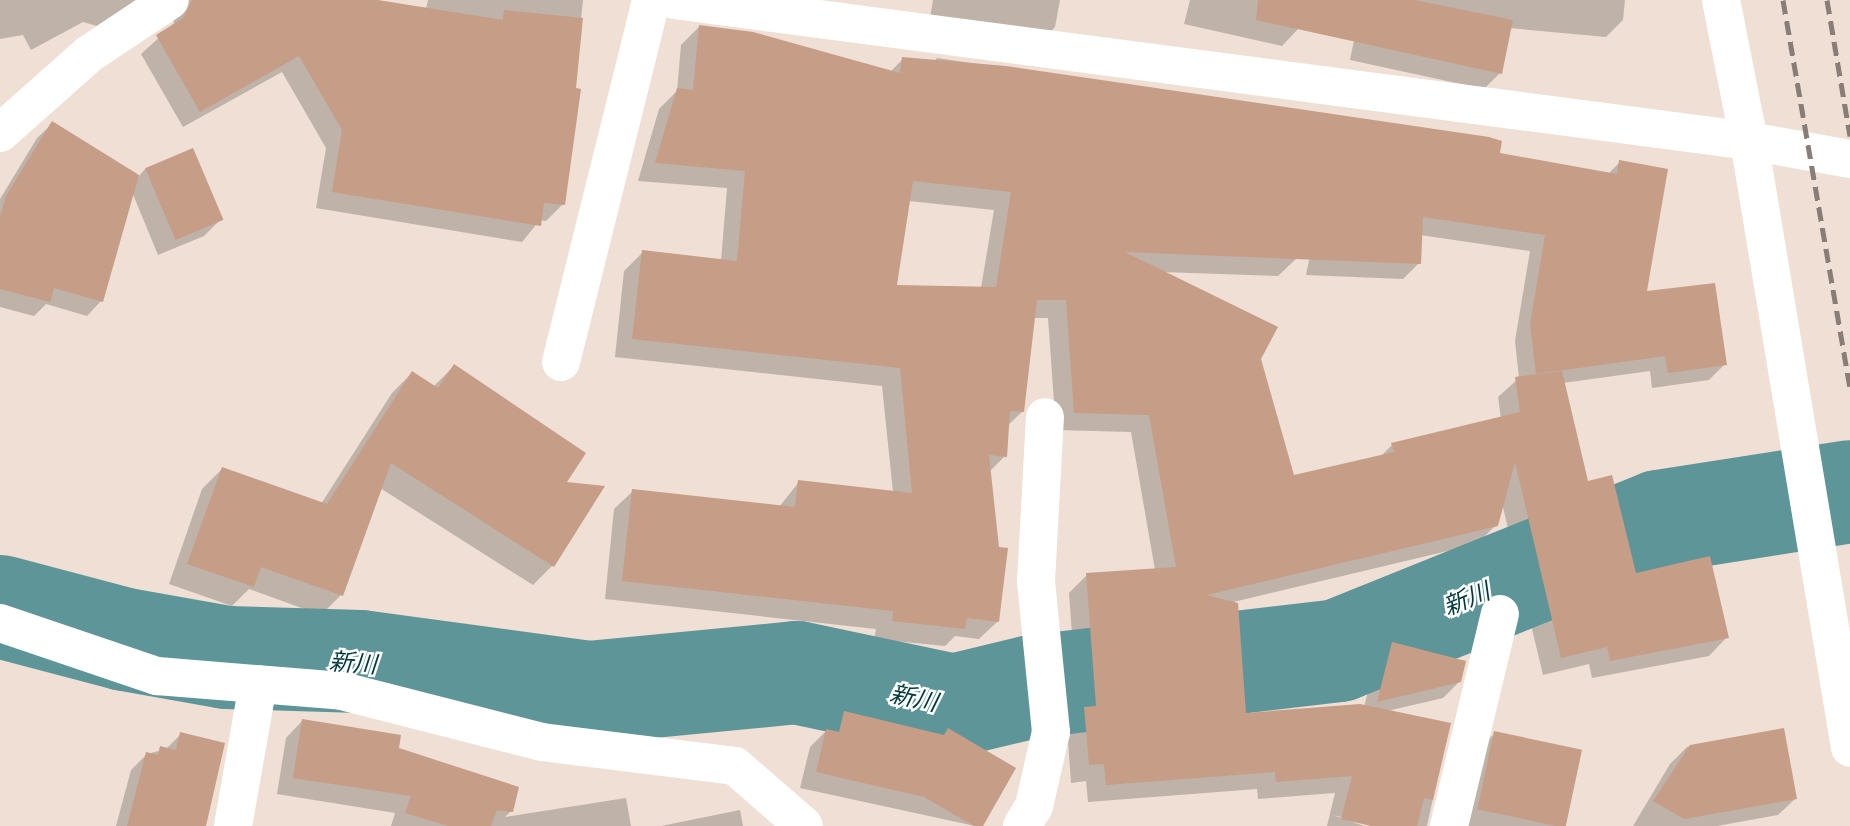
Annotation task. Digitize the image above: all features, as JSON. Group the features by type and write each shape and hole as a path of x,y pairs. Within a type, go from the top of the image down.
{"street":[{"path":"0,133 89,54 170,0"},
{"path":"561,362 651,0"},
{"path":"674,0 1749,141 1850,159"},
{"path":"1721,0 1749,141 1850,748"},
{"path":"1022,826 1034,806 1051,732 1036,582 1045,417"},
{"path":"1449,826 1500,614"},
{"path":"0,623 157,676 342,691 542,742 735,766 804,826"},
{"path":"233,826 258,684"}],"building":[{"path":"192,0 378,0 503,20 504,10 583,18 576,88 581,89 565,205 544,203 541,226 332,192 342,130 299,56 200,112 156,35 183,18"},
{"path":"1258,0 1415,0 1513,20 1502,74 1256,20"},
{"path":"699,25 753,32 900,73 902,57 1006,66 1489,137 1502,141 1500,153 1617,174 1619,160 1668,169 1647,291 1715,283 1727,365 1668,373 1665,356 1536,374 1530,324 1545,235 1423,217 1421,264 1125,252 1278,327 1261,359 1294,475 1394,452 1391,443 1520,412 1515,377 1562,371 1588,481 1612,475 1636,573 1710,556 1729,638 1610,661 1607,647 1561,658 1515,462 1498,526 1207,595 1238,603 1246,713 1360,704 1451,723 1433,800 1424,798 1417,826 1371,826 1341,819 1352,776 1276,782 1275,772 1106,785 1104,764 1089,765 1084,707 1096,706 1086,573 1176,567 1149,415 1074,413 1066,300 1037,300 1024,412 1010,411 1007,457 989,455 999,547 1008,548 999,622 967,618 965,629 892,621 893,611 622,581 632,489 795,507 798,480 912,493 900,368 632,339 642,250 737,261 745,171 655,163 677,88 693,90","holes":["913,181 1011,192 996,287 897,285"]},
{"path":"52,121 139,175 103,302 54,288 50,302 0,289 0,217 6,196"},
{"path":"193,148 223,220 176,240 145,168"},
{"path":"454,364 586,453 567,482 605,486 554,567 391,463 343,596 261,567 254,587 187,564 222,467 327,504 412,371 438,388"},
{"path":"1392,642 1466,661 1461,682 1377,702"},
{"path":"844,711 944,735 948,728 1016,768 983,826 974,826 924,797 816,772 826,729 839,732"},
{"path":"302,719 401,735 399,748 519,787 513,812 497,810 491,826 448,826 405,813 411,796 293,778"},
{"path":"1784,728 1797,799 1684,819 1653,801 1690,745"},
{"path":"1494,731 1582,750 1566,826 1477,809"},
{"path":"180,732 225,743 206,826 127,826 146,752 158,755 160,746 176,750"}],"waterway":[{"name":"新川","path":"0,606 125,639 226,657 360,661 589,692 796,672 953,705 1032,686 1338,650 1659,521 1850,491"}],"railway":[{"path":"1783,0 1850,386"},
{"path":"1827,0 1850,136"}]}
